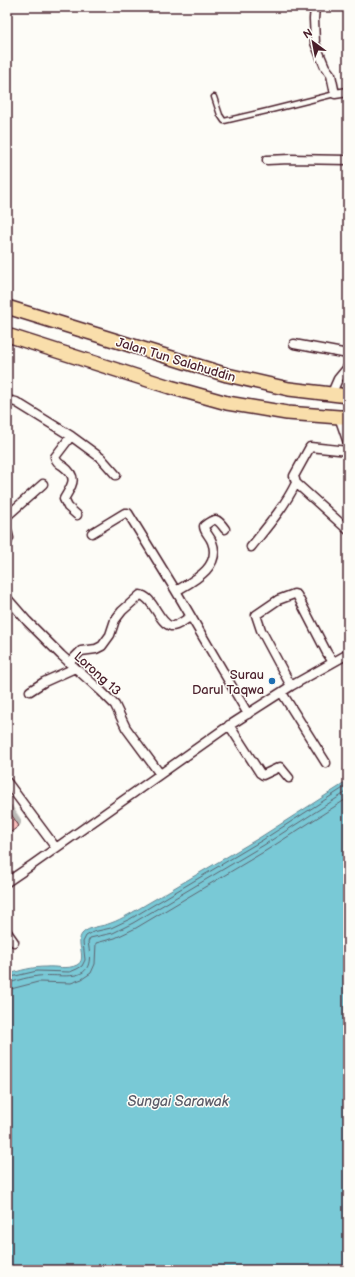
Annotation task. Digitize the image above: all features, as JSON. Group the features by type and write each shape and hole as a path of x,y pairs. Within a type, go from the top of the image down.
{"highway":[{"name":"Jalan Tun Salahuddin","path":"7,307 227,375 289,389 348,396"},
{"name":"Jalan Tun Salahuddin","path":"7,336 170,387 227,403 287,413 344,417"}],"street":[{"path":"315,7 315,43 325,67 331,75 335,94 348,92"},
{"path":"267,160 348,160"},
{"path":"294,344 348,354"},
{"path":"332,395 338,379 348,367"},
{"path":"7,405 12,401 16,402 71,436 100,458 116,475"},
{"path":"344,417 348,443"},
{"path":"71,436 55,457 58,463 71,473 73,478 71,486 64,499 68,507 77,515"},
{"path":"348,451 310,447 294,476 296,483 348,530"},
{"path":"251,547 272,520 293,490 296,483"},
{"path":"7,516 43,484"},
{"path":"92,533 125,513 128,513 176,591 248,714"},
{"path":"176,591 202,575 214,558 212,541 204,526 214,520 219,521 225,529"},
{"path":"7,530 9,538 7,542"},
{"path":"291,686 261,630 256,615 278,600 294,594 297,595 333,662"},
{"path":"30,691 72,666 81,651 96,649 102,646 110,635 115,620 122,611 140,595 143,595 147,599 166,624 171,626 176,625 191,617"},
{"name":"Lorong 13","path":"7,598 27,621 72,666 116,705 126,728 160,774"},
{"path":"7,882 229,725 291,686 348,654"},
{"path":"282,693 326,763"},
{"path":"229,725 260,773 263,775 280,767 289,778"},
{"path":"7,782 56,848"},
{"path":"7,932 14,942"}],"lane":[{"path":"214,97 220,115 224,121 335,94"}],"water":[{"name":"Sungai Sarawak","path":"348,781 348,1270 7,1270 7,975 31,968 65,968 77,965 80,962 82,955 80,938 85,931 113,922 128,915 259,838"}],"building":[{"path":"7,808 19,826 7,835"}],"place":[{"name":"Surau Darul Taqwa","path":"272,681"}]}
